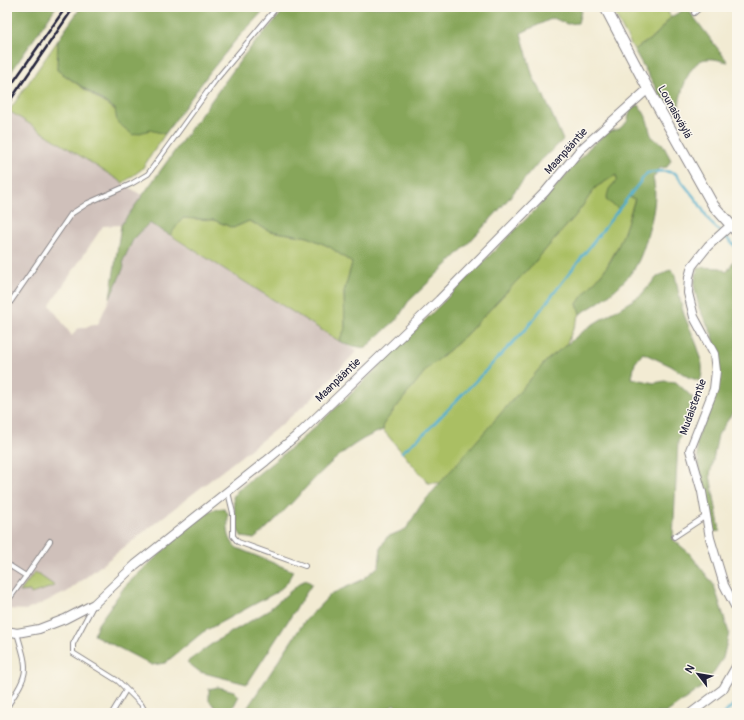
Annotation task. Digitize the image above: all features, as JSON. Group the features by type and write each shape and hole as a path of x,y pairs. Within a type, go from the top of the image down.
{"street":[{"name":"Lounaisväylä","path":"605,7 648,89 713,205 733,229"},
{"name":"Maanpääntie","path":"7,631 17,633 39,629 94,604 135,565 228,492 302,431 439,300 545,192 580,150 648,89"},
{"name":"Mudaistentie","path":"733,229 708,246 692,266 689,277 688,293 694,317 714,354 716,371 714,389 690,450 702,492 710,538 724,585 737,610"},
{"path":"691,713 723,689 737,665"}],"lane":[{"path":"7,307 71,214 88,203 148,174 214,81 277,7"},
{"path":"694,13 701,7"},
{"path":"228,492 233,513 233,536 238,542 305,566"},
{"path":"674,537 706,516"},
{"path":"7,602 50,541"},
{"path":"7,564 26,576"},
{"path":"94,604 73,644 74,653 118,681 141,704 146,713"},
{"path":"7,707 24,678 26,669 17,633"},
{"path":"112,713 126,690"}],"shaded area":[{"path":"7,110 143,196 121,225 103,226 50,305 72,336 77,329 98,324 124,267 123,261 133,240 149,223 357,351 309,401 281,425 67,592 27,610 7,609"}],"green space":[{"path":"7,7 56,7 7,78"},
{"path":"81,7 267,7 235,41 210,72 165,134 150,130 133,135 117,122 115,109 57,70 58,40"},
{"path":"287,7 505,7 508,10 515,7 582,7 578,23 567,24 553,18 521,33 533,77 543,94 563,140 537,164 500,209 462,250 408,302 398,318 365,348 347,345 339,341 345,329 344,292 352,263 330,247 308,237 270,231 249,221 233,228 214,220 183,218 170,235 149,223 133,240 123,261 124,267 110,298 121,225 245,54"},
{"path":"611,7 665,7 671,17 655,36 634,50"},
{"path":"687,8 728,62 715,59 701,60 691,70 687,78 681,94 679,107 664,102 634,50 655,36 671,17"},
{"path":"58,40 57,70 123,115 151,129 165,134 142,169 123,183 9,111"},
{"path":"639,105 646,116 652,137 662,143 671,160 667,167 660,168 653,178 655,190 654,202 642,254 634,269 622,283 602,300 580,314 577,304 602,273 616,251 635,199 628,197 619,209 606,200 609,189 617,180 616,175 596,187 576,215 532,265 460,341 426,370 384,423 383,430 363,439 330,464 270,525 254,539 242,537 237,529 233,497 238,490 296,444 348,397 538,207 590,147 608,132 619,129 627,122 631,108"},
{"path":"616,175 617,180 609,189 635,198 622,239 606,268 577,304 580,314 566,345 547,360 441,483 428,483 383,430 384,423 426,370 460,341 532,265 576,215 596,187"},
{"path":"182,218 214,220 233,228 249,221 270,231 308,237 330,247 352,263 344,292 345,329 339,341 170,235"},
{"path":"737,256 737,406 718,435 710,475 720,531 713,532 701,483 696,442 719,380 719,357 712,334 699,308 694,285 698,267 721,268 726,272"},
{"path":"671,269 675,275 683,312 701,357 702,374 700,381 688,377 671,366 643,353 635,363 632,378 654,383 665,381 676,382 693,398 678,442 673,539 690,554 714,585 729,633 723,658 706,684 666,713 401,713 394,704 386,710 386,713 244,713 304,622 331,594 362,580 379,566 381,547 387,537 406,529 421,505 547,360 590,326 641,295 657,277"},
{"path":"223,508 228,513 228,532 233,544 237,548 293,571 287,583 277,592 203,632 165,663 152,665 94,635 98,624 125,586 192,524 212,510"},
{"path":"35,572 55,586 31,594 30,591 20,592"},
{"path":"306,580 312,584 247,684 200,672 187,662 216,641 266,612 300,583"},
{"path":"218,687 234,691 239,696 230,713 222,713 209,701 209,689"}],"waterway":[{"path":"402,452 426,432 526,329 647,173 663,171 675,173 698,202 710,222 737,248"},
{"path":"725,713 737,701"}],"railway":[{"path":"7,91 66,7"},
{"path":"7,105 74,7"}]}
